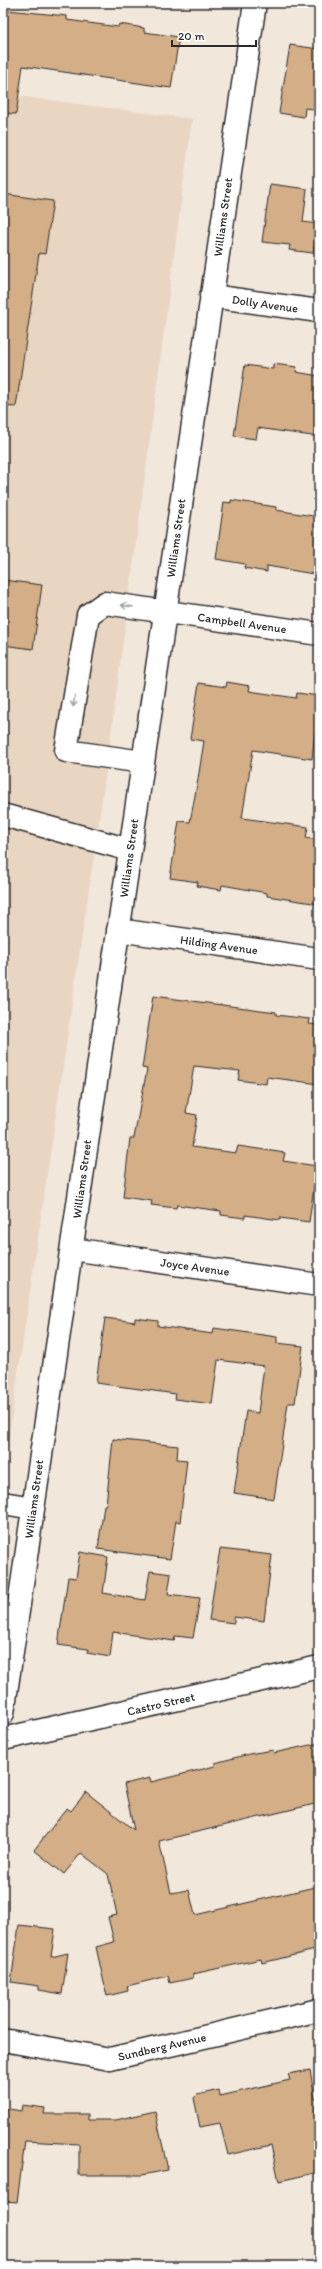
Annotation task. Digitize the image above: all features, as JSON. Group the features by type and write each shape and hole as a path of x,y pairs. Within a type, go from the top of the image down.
{"street":[{"name":"Williams Street","path":"3,1713 11,1603 33,1508 255,3"},
{"name":"Dolly Avenue","path":"211,296 319,312"},
{"name":"Campbell Avenue","path":"143,762 66,751 88,615 105,604 165,611 319,634"},
{"path":"3,815 130,850"},
{"name":"Hilding Avenue","path":"118,930 319,959"},
{"name":"Joyce Avenue","path":"72,1249 319,1285"},
{"path":"3,1503 33,1508"},
{"name":"Castro Street","path":"3,1740 319,1667"},
{"name":"Sundberg Avenue","path":"3,2040 110,2058 319,2010"}],"shaded area":[{"path":"3,94 192,119 105,779 3,1477"}],"building":[{"path":"7,10 67,16 67,20 118,27 119,24 144,28 144,32 179,37 171,88 23,66 16,114 3,113 3,13 6,14"},
{"path":"290,45 319,49 319,110 305,108 304,117 279,113"},
{"path":"270,184 307,189 303,222 318,224 313,253 289,250 290,245 262,242"},
{"path":"3,194 53,201 45,254 39,253 16,407 3,406"},
{"path":"273,364 297,367 296,372 319,376 319,437 258,428 256,439 234,436 245,365 273,369"},
{"path":"231,500 276,507 276,510 319,517 319,575 267,566 267,572 244,568 245,564 216,559 224,502 231,503"},
{"path":"3,580 42,585 33,649 3,645"},
{"path":"227,682 250,686 249,691 296,698 297,693 319,696 312,759 253,750 242,818 308,827 306,838 319,840 319,904 267,896 267,893 222,885 221,890 197,886 198,882 170,878 179,821 190,822 204,741 190,739 199,683 226,687"},
{"path":"153,996 276,1012 276,1015 310,1019 309,1024 319,1025 319,1084 267,1077 266,1084 238,1080 240,1071 194,1066 186,1113 197,1115 192,1147 236,1153 238,1146 285,1153 283,1161 317,1166 309,1222 245,1215 245,1218 221,1215 221,1211 177,1205 176,1208 151,1205 152,1201 123,1197 130,1138 134,1138 147,1069 142,1068"},
{"path":"105,1318 135,1322 135,1318 158,1321 158,1326 213,1334 214,1328 277,1337 277,1343 303,1346 295,1403 288,1403 274,1499 234,1493 246,1411 258,1413 264,1366 218,1360 212,1404 175,1399 176,1394 96,1383"},
{"path":"113,1439 178,1446 177,1459 187,1460 180,1522 176,1521 170,1559 98,1549 104,1505 106,1505"},
{"path":"220,1549 272,1555 264,1621 234,1617 234,1623 209,1620"},
{"path":"80,1552 108,1557 103,1593 145,1600 150,1571 171,1574 168,1594 200,1598 193,1638 175,1636 174,1641 113,1632 110,1657 87,1653 88,1649 58,1645 68,1577 76,1578"},
{"path":"319,1743 319,1803 159,1841 171,1893 189,1890 195,1915 319,1886 319,1949 262,1963 261,1959 193,1974 193,1978 170,1983 168,1976 127,1986 128,1991 107,1996 96,1947 114,1942 108,1917 117,1915 108,1874 81,1853 64,1874 34,1850 67,1808 71,1811 86,1792 134,1830 124,1784 150,1778 151,1782 215,1766 215,1763 249,1754 273,1750 274,1753"},
{"path":"19,1925 55,1929 51,1957 68,1953 62,1994 39,1990 39,1986 11,1982"},
{"path":"310,2070 315,2099 319,2098 319,2172 279,2181 271,2145 228,2155 220,2123 200,2127 194,2098 197,2095 219,2090 220,2096 290,2080 288,2074"},
{"path":"22,2105 45,2108 44,2114 88,2114 88,2120 116,2120 155,2111 168,2170 142,2175 79,2175 79,2144 25,2141 17,2202 3,2201 3,2108 21,2111"}]}
